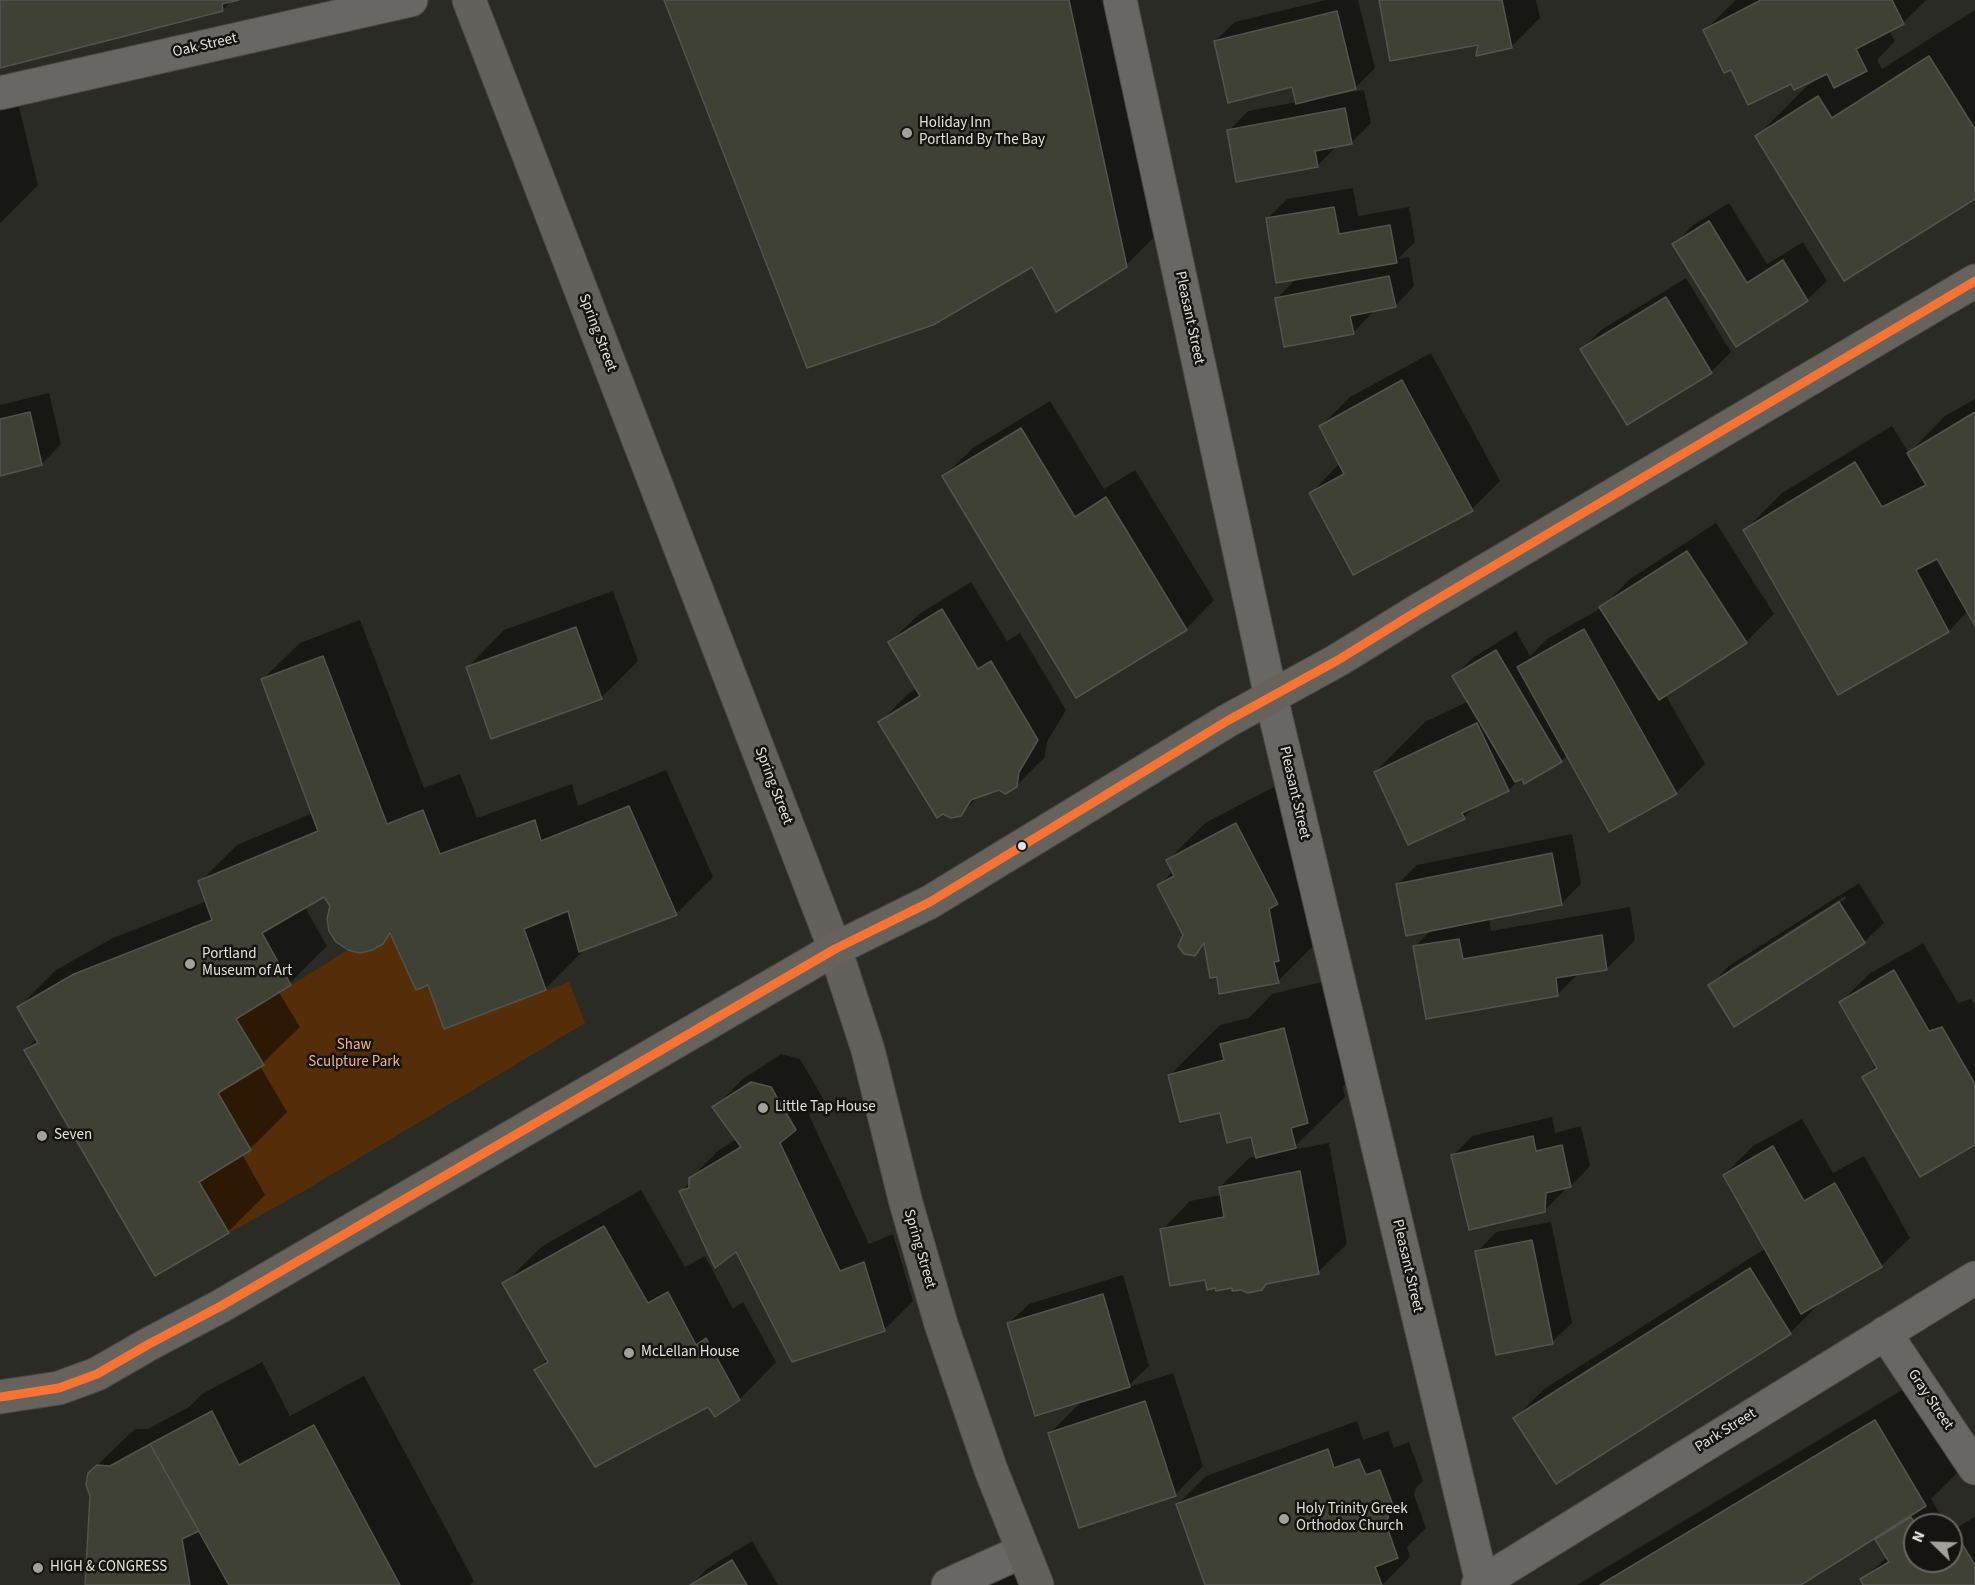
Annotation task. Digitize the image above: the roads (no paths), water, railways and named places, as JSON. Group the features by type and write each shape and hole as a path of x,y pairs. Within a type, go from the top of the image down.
{"main road":[{"path":"0,1396 59,1388 97,1374 240,1295 835,948 930,902 1227,721 1338,660 1419,609 1975,281"}],"street":[{"name":"Oak Street","path":"0,93 411,0"},
{"name":"Spring Street","path":"469,0 835,948 868,1050 906,1203 941,1324 990,1470 1037,1585"},
{"name":"Pleasant Street","path":"1120,0 1271,697 1480,1584"},
{"name":"Park Street","path":"1480,1584 1975,1278"},
{"name":"Gray Street","path":"1885,1333 1975,1468"},
{"path":"948,1585 1023,1551"}],"place":[{"name":"Holiday Inn Portland By The Bay","path":"907,133"},
{"name":"Portland Museum of Art","path":"190,964"},
{"name":"Little Tap House","path":"763,1108"},
{"name":"Seven","path":"42,1136"},
{"name":"McLellan House","path":"629,1353"},
{"name":"Holy Trinity Greek Orthodox Church","path":"1284,1519"},
{"name":"HIGH & CONGRESS","path":"38,1568"}],"park label":[{"name":"Shaw Sculpture Park","path":"354,1054"}]}
